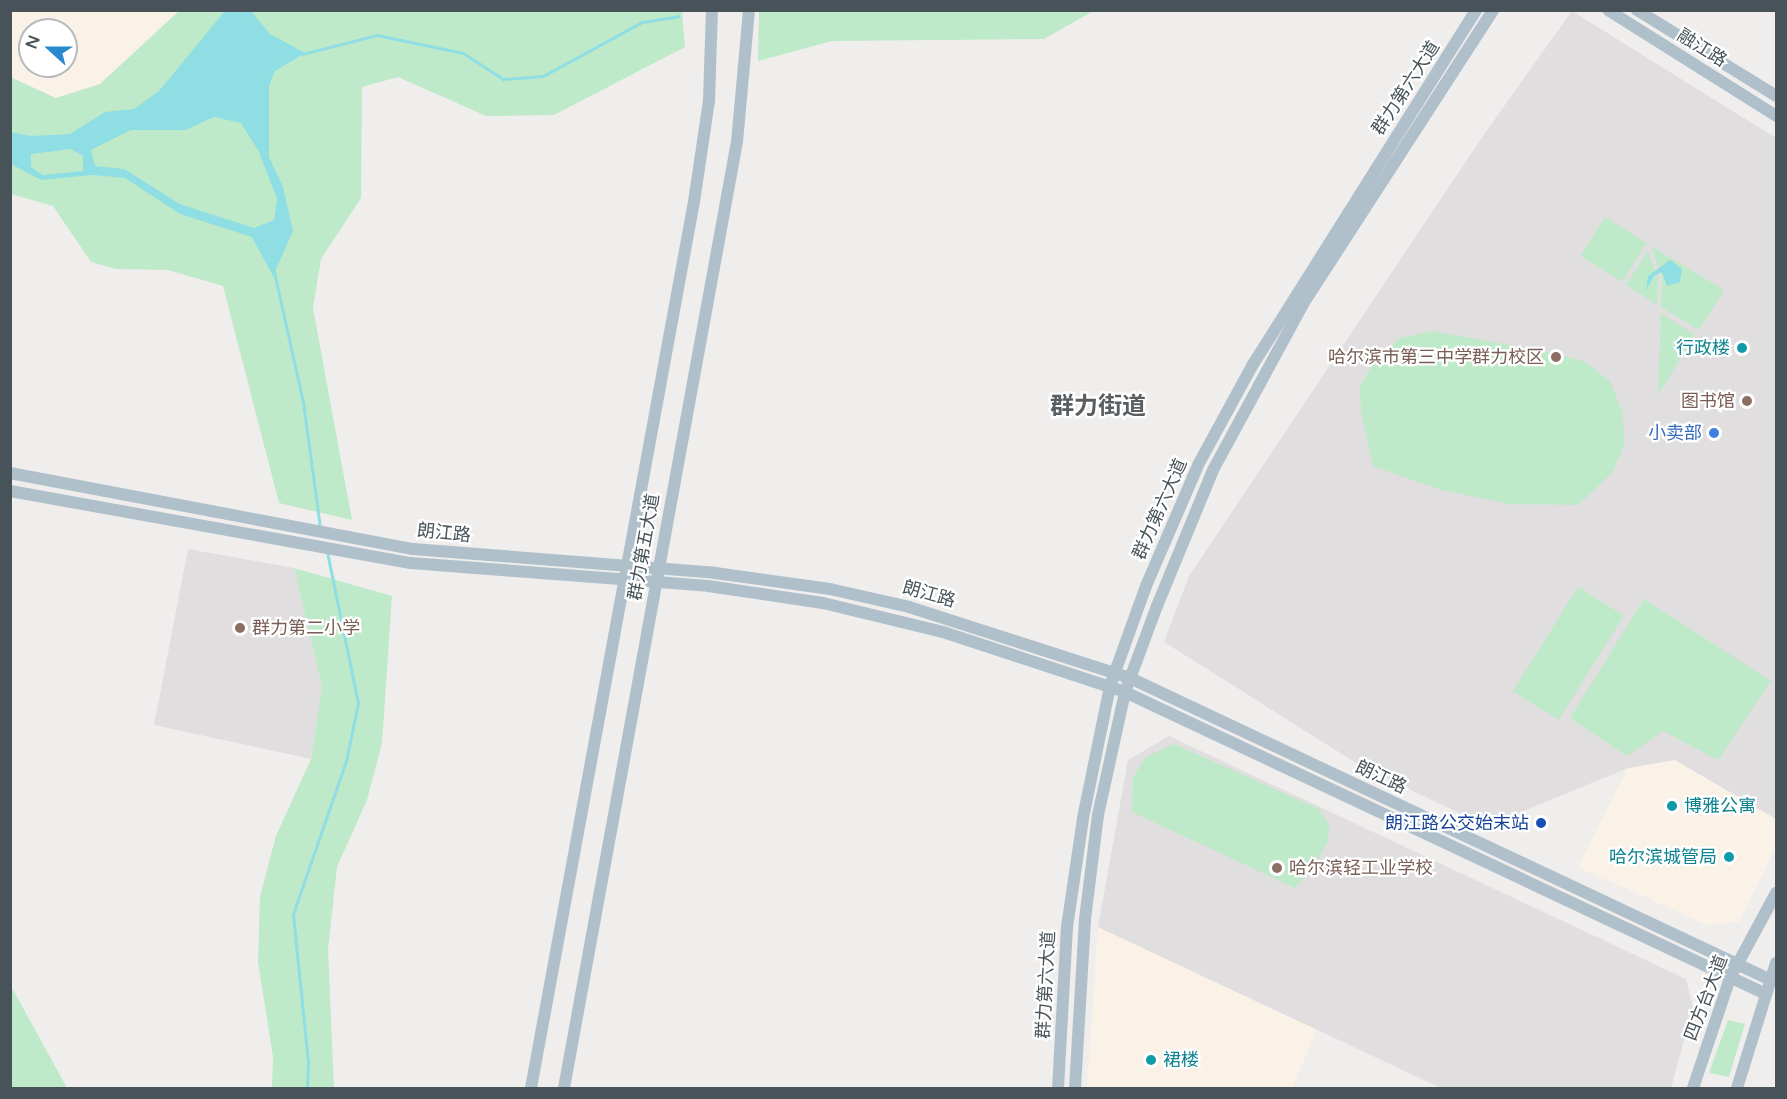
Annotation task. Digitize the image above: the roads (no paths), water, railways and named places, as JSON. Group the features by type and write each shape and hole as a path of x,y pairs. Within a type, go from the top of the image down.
{"main road":[{"name":"群力第五大道","path":"531,1089 694,202 709,100 712,10"},
{"name":"群力第五大道","path":"564,1089 737,142 749,10"},
{"name":"群力第六大道","path":"1058,1089 1067,927 1083,818 1110,686 1146,586 1198,465 1252,366 1476,10"},
{"name":"群力第六大道","path":"1075,1089 1084,919 1098,815 1130,678 1213,470 1246,408 1303,304 1492,10"},
{"name":"融江路","path":"1608,10 1776,116"},
{"name":"融江路","path":"1637,10 1776,96"},
{"name":"朗江路","path":"10,473 365,540 453,553 658,567 868,596 1130,678 1771,980"},
{"name":"朗江路","path":"10,491 369,555 449,567 708,586 865,611 943,632 1125,692 1766,994"},
{"name":"四方台大道","path":"1693,1089 1730,978 1776,892"},
{"path":"1737,1089 1776,963"}],"water":[{"path":"225,11 251,11 270,34 305,53 275,71 269,86 269,157 283,187 293,231 273,276 252,237 180,214 125,178 93,175 41,180 11,164 11,132 31,136 70,134 105,112 134,109 159,91","holes":["214,117 241,123 259,152 277,199 274,220 254,228 180,204 124,169 95,166 91,150 131,130 186,130","71,149 83,156 83,171 43,175 31,167 31,154"]},
{"path":"1670,260 1682,269 1680,282 1667,286 1662,272 1654,276 1646,290 1648,276"}],"waterway":[{"path":"302,54 377,35 463,53 503,79 543,76 642,22 679,16"},
{"path":"274,272 303,402 320,528"},
{"path":"307,1088 308,1062 293,914 346,761 358,703 327,552"}],"place":[{"name":"行政楼","path":"1742,348"},
{"name":"哈尔滨市第三中学群力校区","path":"1556,357"},
{"name":"图书馆","path":"1747,401"},
{"name":"小卖部","path":"1714,433"},
{"name":"群力第二小学","path":"240,628"},
{"name":"博雅公寓","path":"1672,806"},
{"name":"朗江路公交始末站","path":"1541,823"},
{"name":"哈尔滨城管局","path":"1729,857"},
{"name":"哈尔滨轻工业学校","path":"1277,868"},
{"name":"裙楼","path":"1151,1060"}],"district":[{"name":"群力街道","path":"1098,407"}]}
